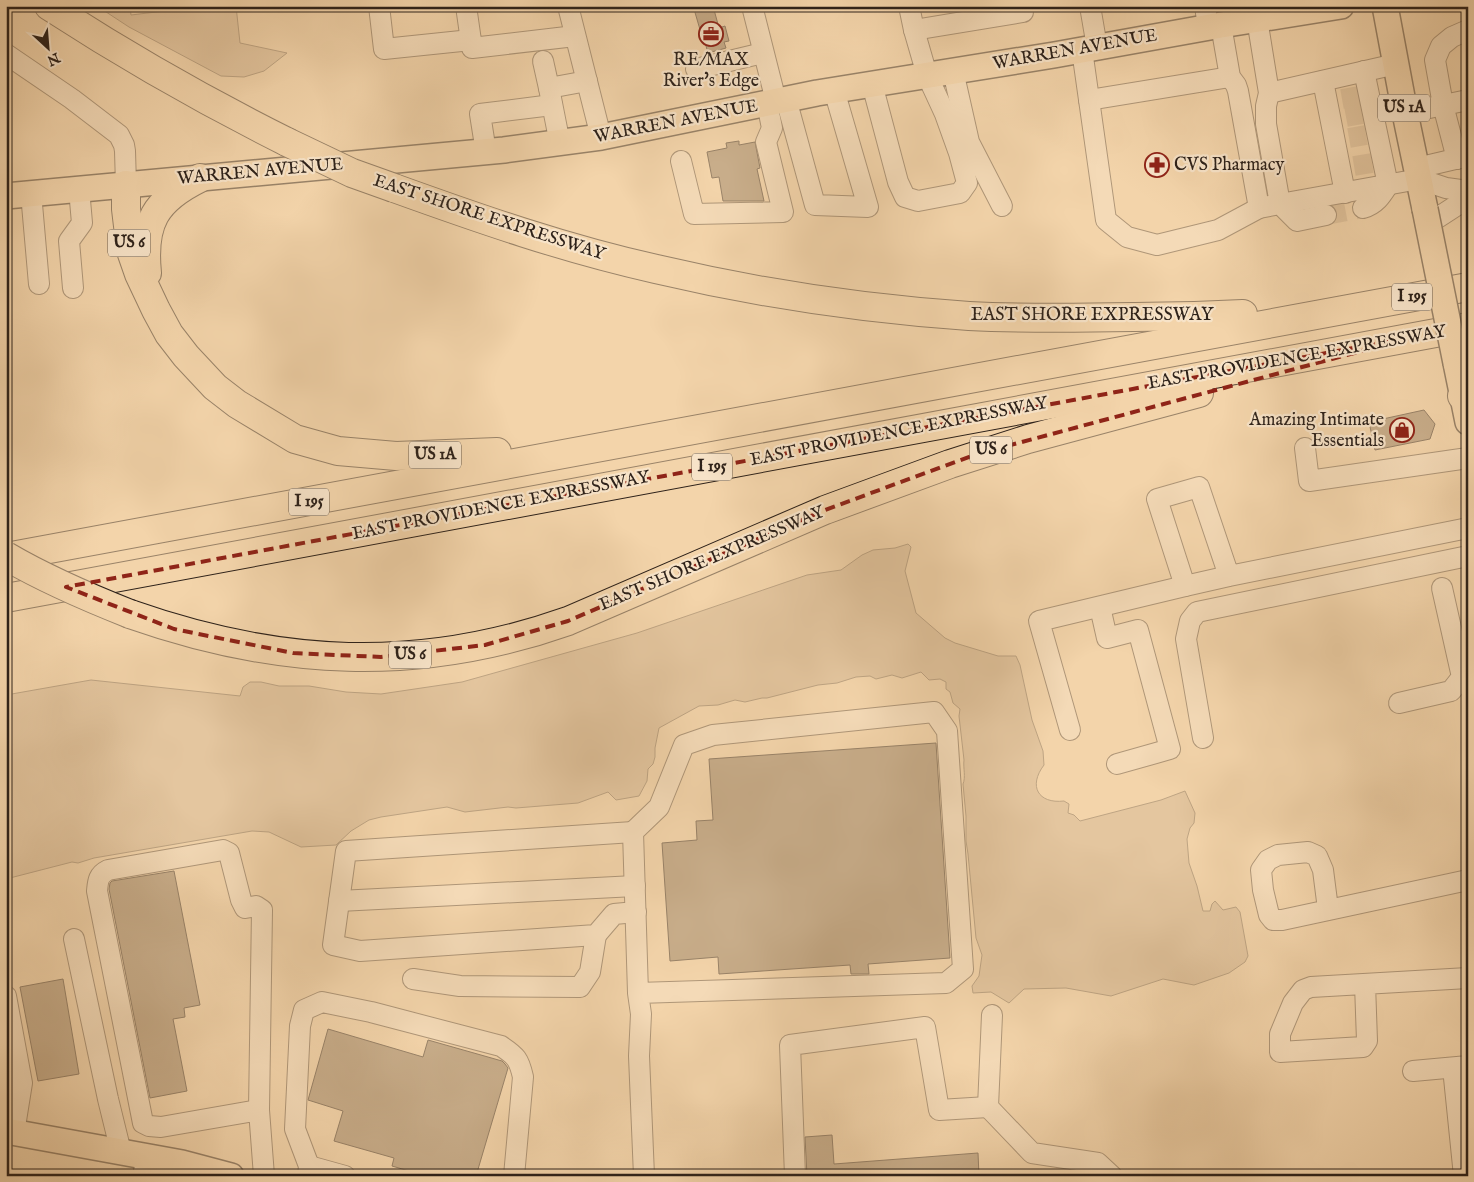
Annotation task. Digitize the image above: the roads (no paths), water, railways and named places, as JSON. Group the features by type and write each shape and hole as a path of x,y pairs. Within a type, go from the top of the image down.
{"highway":[{"name":"EAST SHORE EXPRESSWAY","path":"49,6 118,50 220,108 352,173 542,239 645,267 738,287 856,305 968,316 1073,319 1216,316 1357,308"},
{"name":"US 1A","path":"200,178 172,194 160,206 152,221 146,247 150,297 162,322 177,346 205,377 237,404 296,439 338,451 396,456 611,446"},
{"name":"US 6","path":"126,185 126,209 131,251 138,274 150,297"},
{"name":"I 195","path":"6,557 1468,287"},
{"name":"EAST PROVIDENCE EXPRESSWAY","path":"6,598 1468,327"},
{"name":"EAST SHORE EXPRESSWAY","path":"6,557 41,575 130,614 174,629 234,644 312,655 351,657 410,656 447,652 526,635 568,621 825,510 968,457 1044,434 1418,336"}],"main road":[{"name":"WARREN AVENUE","path":"18,194 560,144 834,90 1089,48 1212,20 1257,19 1341,6"},
{"name":"US 1A","path":"1385,6 1426,217 1466,406"},
{"path":"10,1132 121,1152 157,1168 231,1176"}],"street":[{"path":"379,6 384,49 471,40"},
{"path":"466,6 472,48 576,36"},
{"path":"568,6 601,137"},
{"path":"752,6 776,101 815,205 868,207 834,90"},
{"path":"872,84 898,182 905,197 918,201 960,193 967,183 959,153 927,76 909,6"},
{"path":"914,30 1023,12 1022,6"},
{"path":"1090,6 1089,100 1106,220 1127,237 1157,245 1218,230 1259,208 1388,185 1462,158 1443,105 1435,60 1441,46 1452,37 1468,30"},
{"path":"1257,19 1269,93 1266,106 1266,124 1280,204 1297,221 1326,215"},
{"path":"1212,20 1230,77 1238,91 1259,208"},
{"path":"696,69 763,53"},
{"path":"6,54 72,99 122,139 126,159 126,185"},
{"path":"542,61 560,144"},
{"path":"1269,93 1348,96 1396,64"},
{"path":"953,71 969,142 1002,206"},
{"path":"1089,100 1230,77"},
{"path":"486,152 480,114 551,96 587,81"},
{"path":"1348,96 1360,151 1388,185"},
{"path":"1345,193 1360,151 1348,96"},
{"path":"1405,113 1468,100"},
{"path":"681,161 694,214 783,212 766,142 772,128 776,101"},
{"path":"1418,174 1446,188 1468,191"},
{"path":"1363,208 1371,206 1378,201 1388,185"},
{"path":"72,288 69,241 82,223 80,189"},
{"path":"18,194 38,284"},
{"path":"1426,217 1468,198"},
{"path":"1305,448 1309,481 1468,458"},
{"path":"1184,586 1157,499 1199,487 1229,576"},
{"path":"1070,730 1039,621 1229,576 1468,528"},
{"path":"1203,738 1186,640 1190,621 1197,612 1468,556"},
{"path":"1399,703 1451,691 1465,676 1442,588"},
{"path":"1100,607 1107,638 1138,630 1170,748 1117,764"},
{"path":"596,936 360,951 333,944 346,851 634,832 659,807 684,745 713,735 934,712 948,731 962,969 957,974 946,983 638,993"},
{"path":"634,832 638,993 641,1014 639,1056 644,1176"},
{"path":"259,1110 161,1127 149,1126 143,1123 97,891 98,878 102,873 108,870 223,850 229,853 240,900 245,908 256,906 262,910 259,1110 264,1176"},
{"path":"1328,909 1323,870 1317,856 1308,852 1278,855 1268,860 1261,870 1263,890 1269,915 1273,920 1282,920 1468,880"},
{"path":"339,901 635,886"},
{"path":"413,979 460,986 580,987 590,972 596,936 614,914 636,912"},
{"path":"74,938 121,1152"},
{"path":"1365,984 1367,1041 1363,1046 1280,1052 1280,1034 1293,1003 1303,990 1311,987 1468,978"},
{"path":"6,996 22,1083 10,1132"},
{"path":"345,1176 308,1171 294,1129 300,1026 304,1010 322,1002 371,1012 500,1046 514,1054 520,1063 523,1077 514,1176"},
{"path":"992,1015 988,1107 1032,1153 1098,1163 1112,1176"},
{"path":"795,1176 790,1045 925,1026 939,1110 988,1107"},
{"path":"1413,1071 1461,1067 1464,1176"}],"tunnel":[{"path":"1342,99 1359,96"},
{"path":"1346,117 1362,114"},
{"path":"1349,138 1366,135"},
{"path":"1354,166 1372,163"},
{"path":"1326,215 1363,208"}],"place":[{"name":"RE/MAX River's Edge","path":"711,34"},
{"name":"CVS Pharmacy","path":"1157,165"},
{"name":"Amazing Intimate Essentials","path":"1402,430"}]}
